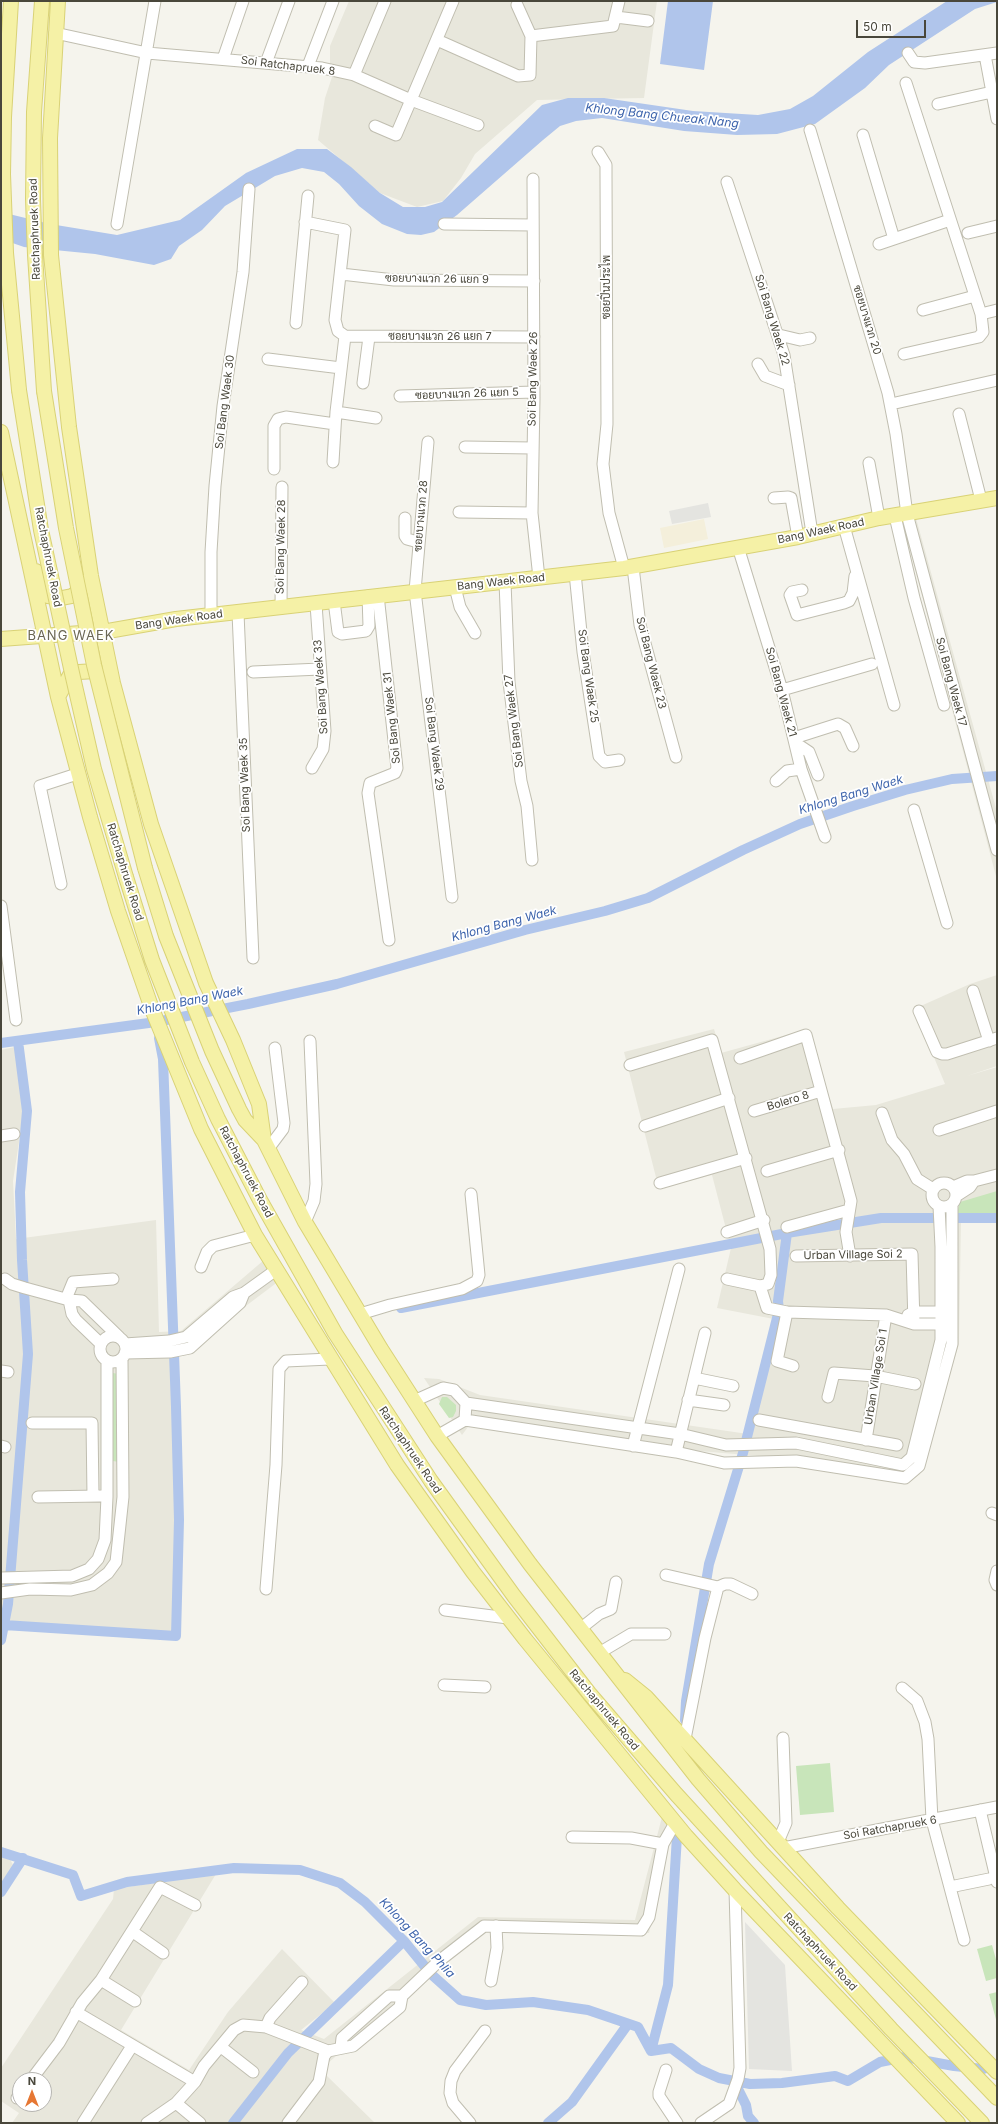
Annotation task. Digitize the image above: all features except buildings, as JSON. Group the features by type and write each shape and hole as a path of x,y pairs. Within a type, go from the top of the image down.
{"main road":[{"name":"Ratchaphruek Road","path":"12,1 4,117 3,174 6,253 19,390 41,530 94,769 126,876 152,960 192,1062 218,1119 260,1200 335,1333 430,1482 514,1596 589,1693 676,1794 891,2029 982,2123"},
{"name":"Ratchaphruek Road","path":"42,1 34,112 33,198 35,255 44,391 66,528 94,665 145,868 166,936 212,1051 245,1120 266,1144 305,1222 360,1314 437,1436 511,1540 680,1757 761,1852 997,2098"},
{"name":"Ratchaphruek Road","path":"58,1 55,33 49,193 51,255 69,427 102,631 113,683 151,824 206,983 233,1040 259,1104 266,1144"},
{"name":"Ratchaphruek Road","path":"1,432 58,698 77,774 118,911 152,1009 201,1129 255,1235 330,1359 397,1465 455,1547 508,1618 675,1823 735,1890 958,2123"},
{"name":"Bang Waek Road","path":"1,639 44,637 102,631 373,596 628,567 738,548 879,518 997,498"},
{"path":"24,540 44,591 48,596 62,598 72,596 81,590 84,578 85,530"},
{"path":"58,698 66,680 70,675 79,672 96,671 113,683"},
{"path":"514,1596 575,1701"},
{"name":"Ratchaphruek Road","path":"615,1674 646,1697 780,1845 997,2072"}],"street":[{"path":"118,224 155,1"},
{"path":"223,59 243,1"},
{"path":"266,63 289,1"},
{"path":"308,66 333,1"},
{"path":"354,75 385,1"},
{"path":"375,126 396,135 453,1"},
{"path":"531,36 613,26 619,1"},
{"path":"437,40 518,76 530,75 531,36 515,2"},
{"path":"616,18 648,21"},
{"name":"Soi Ratchapruek 8","path":"55,33 147,53 308,66 354,75 411,100 478,126"},
{"path":"908,53 914,62 925,63 985,56 997,52"},
{"path":"985,56 997,119"},
{"path":"904,354 982,335 983,332 981,314 906,83"},
{"path":"938,104 992,92"},
{"name":"ซอยบางแวก 20","path":"810,130 891,404 901,515"},
{"path":"863,135 894,239"},
{"name":"ซอยปิ่นประไพ","path":"598,152 606,165 607,424 603,464 604,490 628,567"},
{"name":"Soi Bang Waek 26","path":"533,179 534,392 532,513 539,578"},
{"name":"Soi Bang Waek 22","path":"727,182 779,335 790,384 812,533"},
{"name":"Soi Bang Waek 30","path":"211,616 211,552 216,479 223,406 243,272 249,189"},
{"path":"296,323 308,196"},
{"path":"879,244 950,220"},
{"path":"305,222 345,230 335,320 338,331 345,336 340,368 333,462"},
{"path":"444,224 533,225"},
{"path":"968,233 997,226"},
{"name":"ซอยบางแวก 26 แยก 9","path":"341,274 394,280 534,281"},
{"path":"923,310 975,296"},
{"path":"981,314 997,310"},
{"path":"779,335 800,340 810,338"},
{"name":"ซอยบางแวก 26 แยก 7","path":"345,336 534,337"},
{"path":"363,383 369,337"},
{"path":"268,360 340,368"},
{"path":"758,364 766,376 790,384"},
{"path":"891,404 997,380"},
{"name":"ซอยบางแวก 26 แยก 5","path":"400,396 534,392"},
{"path":"336,412 376,418"},
{"path":"959,414 981,500"},
{"path":"274,469 274,426 278,419 286,417 335,424"},
{"name":"ซอยบางแวก 28","path":"415,591 418,542 428,442"},
{"path":"465,447 532,448"},
{"path":"869,463 879,518"},
{"name":"Soi Bang Waek 28","path":"281,608 282,487"},
{"path":"774,498 788,496 791,498 798,536"},
{"path":"459,512 532,513"},
{"path":"901,515 914,598 944,705"},
{"name":"Soi Bang Waek 17","path":"901,515 974,765 997,850"},
{"path":"405,518 405,536 407,539 418,542"},
{"path":"844,526 894,705"},
{"name":"Soi Bang Waek 21","path":"738,548 782,690 801,770 825,837"},
{"name":"Soi Bang Waek 23","path":"628,567 640,625 676,757"},
{"path":"802,590 792,592 790,595 797,615 844,603 853,593 855,567"},
{"name":"Soi Bang Waek 25","path":"576,573 584,652 600,756 605,762 619,760"},
{"name":"Soi Bang Waek 27","path":"505,582 509,682 521,781 527,806 532,860"},
{"path":"455,587 460,607 475,633"},
{"name":"Soi Bang Waek 29","path":"415,591 452,897"},
{"path":"334,601 338,632 342,634 366,631 369,626 373,596"},
{"name":"Soi Bang Waek 31","path":"373,596 397,768 395,773 370,783 368,793 389,940"},
{"name":"Soi Bang Waek 33","path":"312,768 321,755 325,741 316,604"},
{"name":"Soi Bang Waek 35","path":"238,613 253,958"},
{"path":"782,690 872,664"},
{"path":"253,672 320,669"},
{"path":"795,743 838,724 845,728 853,746"},
{"path":"795,743 808,752 818,776"},
{"path":"776,781 787,772 801,770"},
{"path":"61,884 40,786 77,774"},
{"path":"914,810 947,923"},
{"path":"1,906 6,979 16,1020"},
{"path":"919,1011 937,1052 942,1054 947,1054 993,1039 973,991"},
{"path":"740,1058 806,1036 839,1150 851,1201 846,1232 850,1256"},
{"path":"630,1064 712,1040 765,1225 770,1249 771,1275 768,1284 760,1286 727,1279"},
{"path":"305,1222 314,1201 316,1184 310,1041"},
{"path":"266,1144 282,1129 284,1123 275,1048"},
{"name":"Bolero 8","path":"754,1111 822,1091"},
{"path":"645,1126 729,1098"},
{"path":"938,1130 997,1111"},
{"path":"882,1113 892,1140 904,1154 917,1179 933,1189"},
{"path":"1,1136 14,1134"},
{"path":"767,1171 839,1150"},
{"path":"660,1183 746,1158"},
{"path":"933,1189 933,1201 939,1206 946,1207 953,1196 967,1180 974,1181 997,1175"},
{"path":"437,1436 465,1420 676,1452 724,1463 796,1461 906,1478 919,1466 952,1344 946,1324 946,1312 947,1247 953,1196 943,1183 933,1189"},
{"path":"360,1314 390,1305 462,1289 477,1281 478,1275 471,1194"},
{"path":"939,1206 947,1247"},
{"path":"787,1227 848,1214"},
{"path":"727,1232 765,1225"},
{"path":"200,1267 207,1252 213,1246 255,1235"},
{"name":"Urban Village Soi 2","path":"796,1256 912,1254 914,1324"},
{"path":"633,1446 679,1269"},
{"path":"123,1348 186,1338 233,1297 244,1294 276,1270"},
{"path":"3,1278 12,1284 68,1300 82,1301 123,1348 170,1352 190,1348 240,1304 244,1294"},
{"path":"100,1344 76,1320 72,1314 68,1300 73,1282 113,1279"},
{"path":"760,1286 767,1308 787,1312 886,1315 900,1318 914,1324 946,1324"},
{"path":"787,1312 777,1361 793,1366"},
{"path":"900,1318 914,1312 946,1312"},
{"name":"Urban Village Soi 1","path":"866,1440 875,1376 886,1315"},
{"path":"414,1401 443,1388 454,1390 466,1403 680,1434 726,1445 796,1443 903,1465 912,1457 946,1324"},
{"path":"676,1452 705,1333"},
{"path":"1,1578 72,1576 89,1569 98,1558 105,1540 107,1497 107,1361 100,1352 100,1344 106,1338 114,1336 123,1348 123,1497 116,1562 108,1573 92,1585 71,1590 30,1589 1,1592"},
{"path":"107,1361 116,1362 123,1348"},
{"path":"266,1588 276,1465 279,1369 286,1361 330,1359"},
{"path":"828,1397 834,1373 875,1376 914,1384"},
{"path":"694,1378 733,1386"},
{"path":"688,1400 724,1405"},
{"path":"465,1420 466,1403"},
{"path":"758,1420 897,1445"},
{"path":"32,1423 92,1423 93,1496"},
{"path":"38,1497 123,1497"},
{"path":"997,1571 995,1580 997,1585"},
{"path":"666,1575 718,1587 725,1584 731,1584 752,1594"},
{"path":"580,1628 599,1614 611,1609 616,1582"},
{"path":"685,1739 705,1638 718,1587"},
{"path":"445,1610 508,1618"},
{"path":"599,1653 631,1634 666,1634"},
{"path":"444,1685 485,1687"},
{"path":"902,1688 917,1701 925,1722 928,1739 932,1820 964,1940"},
{"path":"780,1845 786,1823 783,1738"},
{"name":"Soi Ratchapruek 6","path":"780,1845 932,1820 997,1807"},
{"path":"950,1887 993,1881 980,1810"},
{"path":"288,2123 319,2082 324,2056 328,2051 341,2047 353,2046 400,2006 402,1996 438,1961 484,1926 642,1930 649,1917 663,1844 675,1823"},
{"path":"572,1837 631,1838 663,1844"},
{"path":"37,2072 59,2043 79,2007 101,1980 133,1932 160,1887 195,1905"},
{"path":"700,2123 729,2104 732,2099 740,2068 735,1890"},
{"path":"491,1981 497,1948 496,1926"},
{"path":"133,1932 163,1953"},
{"path":"101,1980 135,2001"},
{"path":"266,2027 270,2018 302,1982"},
{"path":"341,2047 342,2038 389,1996 402,1996"},
{"path":"79,2007 132,2046 196,2079"},
{"path":"147,2123 176,2103 234,2030 243,2025 266,2027 328,2051"},
{"path":"470,2123 453,2103 450,2093 451,2081 455,2071 485,2031"},
{"path":"83,2123 132,2046"},
{"path":"221,2047 253,2072"},
{"path":"666,2070 658,2092 659,2096 677,2123"},
{"path":"176,2103 200,2123"}],"shaded area":[{"path":"349,1 657,1 644,98 537,100 475,154 461,178 443,201 417,207 380,193 318,140 325,98 332,77 330,46"},
{"path":"708,503 711,517 672,524 669,511"},
{"path":"916,518 997,812 997,880 902,520"},
{"path":"704,519 708,539 664,548 660,528"},
{"path":"997,975 997,1066 967,1076 997,1067 997,1218 961,1218 959,1344 920,1474 910,1482 759,1456 699,1451 511,1427 468,1427 462,1435 424,1378 439,1379 480,1395 748,1434 779,1320 717,1308 731,1248 712,1175 659,1189 624,1052 714,1029 721,1053 808,1029 833,1109 876,1105 945,1084 914,1009 970,984"},
{"path":"15,1047 23,1116 13,1181 16,1239 156,1220 159,1332 181,1331 264,1260 279,1281 190,1348 174,1352 175,1632 5,1621 1,1643 1,1050"},
{"path":"662,1817 672,1829 649,1933 486,1929 328,2063 326,2075 375,2123 12,2123 19,2113 18,2112 52,2112 52,2072 12,2072 12,2108 1,2101 1,2068 113,1899 114,1889 216,1874 121,2030 189,2070 228,2012 282,1949 335,2003 301,2030 324,2039 478,1917 635,1920"},
{"path":"1,1856 10,1859 13,1865 1,1885"},
{"path":"745,1922 785,1965 792,2071 749,2069"}],"green space":[{"path":"997,1191 997,1213 957,1213 960,1202"},
{"path":"113,1373 118,1374 119,1462 113,1461"},
{"path":"442,1397 447,1397 456,1405 456,1411 453,1417 449,1418 439,1404"},
{"path":"830,1763 834,1812 800,1815 796,1766"},
{"path":"992,1945 997,1963 997,1978 986,1981 977,1949"},
{"path":"997,1992 997,2023 989,1994"}],"water":[{"path":"668,1 713,1 704,70 660,64"},
{"name":"Khlong Bang Chueak Nang","path":"947,1 997,2 975,9 889,65 865,88 815,124 777,134 737,135 684,131 602,118 576,121 560,126 457,215 434,232 421,235 407,234 382,224 359,206 339,184 324,172 302,168 275,176 225,206 202,230 179,246 171,259 154,265 95,254 24,247 1,239 5,213 50,224 117,235 180,220 246,173 297,149 327,149 351,167 380,193 403,207 425,207 442,202 542,105 568,98 604,98 693,111 758,115 790,109 813,96 868,52"}],"waterway":[{"name":"Khlong Bang Waek","path":"1,1043 156,1022 248,1004 337,984 525,930 605,911 648,898 743,850 800,824 853,806 905,790 952,779 997,776"},
{"path":"4,1625 176,1636 179,1520 176,1407 163,1059 159,1038"},
{"path":"1,1640 8,1604 28,1354 22,1260 20,1192 27,1111 18,1041"},
{"path":"401,1308 787,1233 881,1218 997,1218"},
{"path":"685,1720 686,1701 709,1564 743,1453 779,1310 778,1301 787,1233"},
{"path":"651,2051 668,1985 677,1836"},
{"name":"Khlong Bang Phlia","path":"1,1852 73,1875 81,1896 127,1882 234,1868 300,1870 340,1883 365,1902 404,1941 431,1974 460,2000 486,2005 533,2002 588,2010 638,2027 651,2051 671,2048 699,2069 719,2078 750,2084 782,2083 835,2076 848,2081 880,2062 905,2057 954,2066 983,2069 997,2065"},
{"path":"1,1892 23,1858"},
{"path":"233,2123 288,2053 404,1941"},
{"path":"548,2123 572,2102 628,2024"},
{"path":"734,2081 746,2105 748,2116 754,2123"}],"district":[{"name":"BANG WAEK","path":"71,636"}]}
